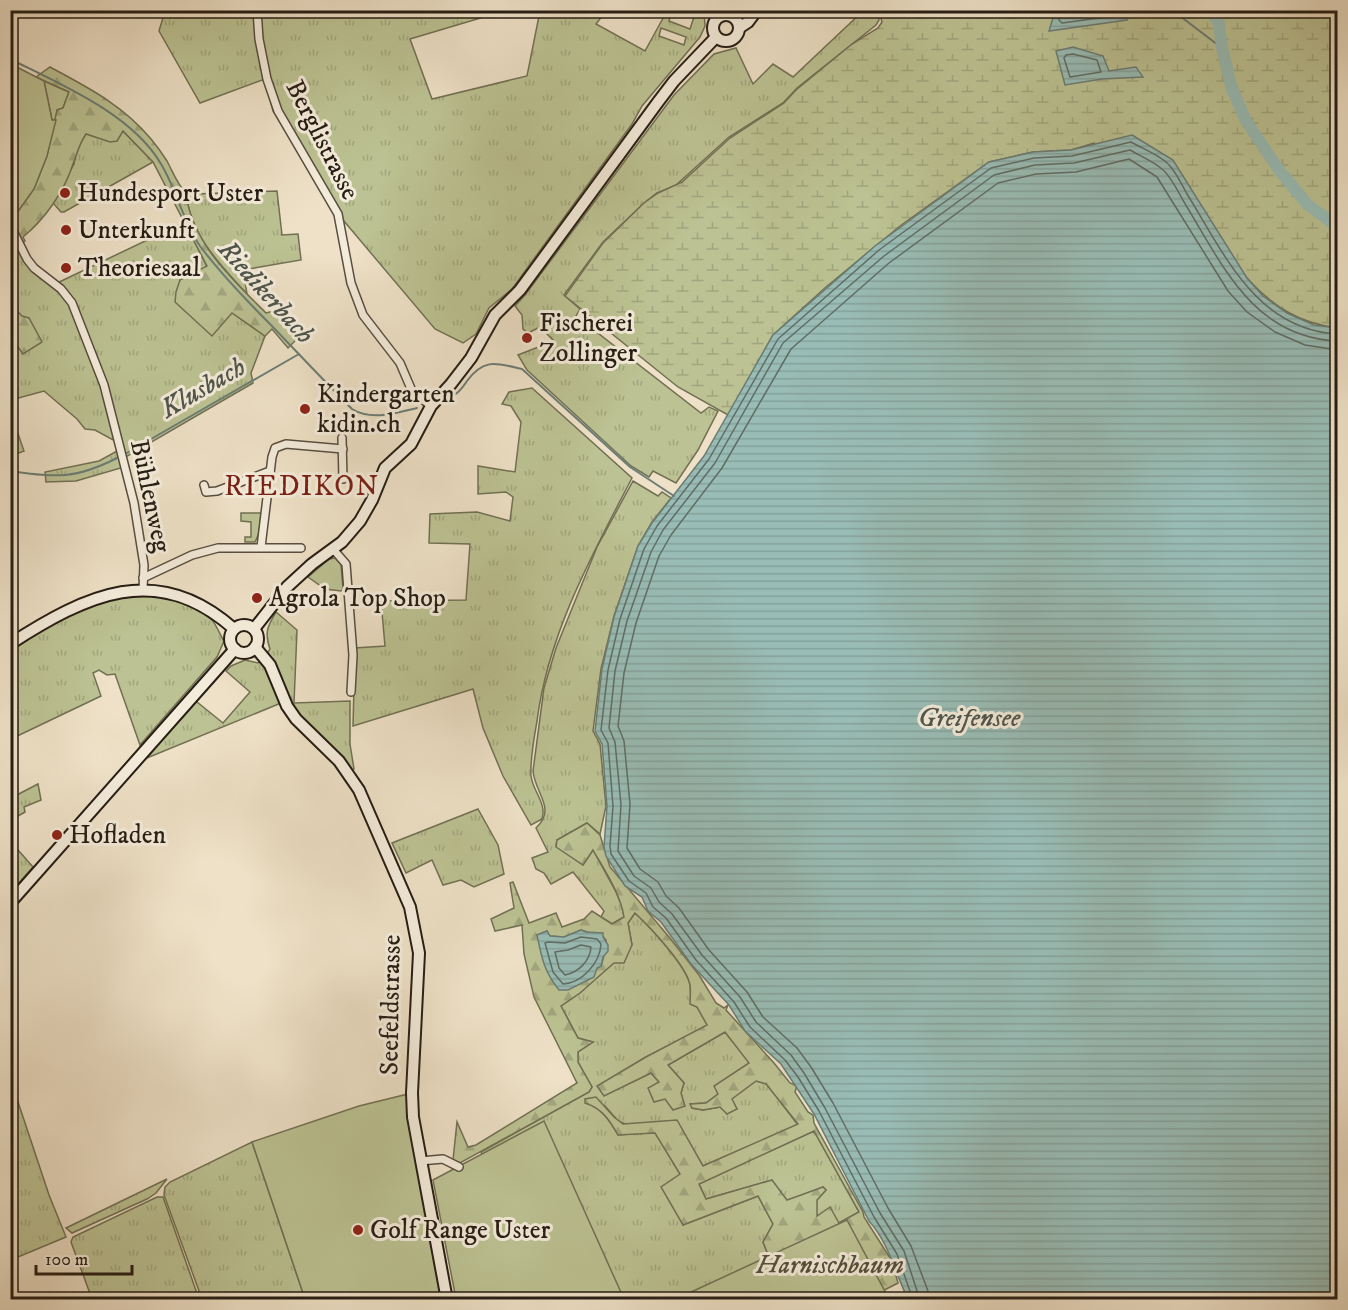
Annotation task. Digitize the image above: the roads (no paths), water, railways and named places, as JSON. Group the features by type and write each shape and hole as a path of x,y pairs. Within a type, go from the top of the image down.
{"main road":[{"path":"738,24 730,16 717,14 713,26 716,37 722,41 729,41 737,35 738,24 748,10"},
{"path":"738,24 757,10"},
{"path":"254,629 287,588 312,564 348,536 372,500 382,472 411,444 431,406 465,366 495,315 520,290 668,88 716,37"},
{"path":"10,644 43,624 98,598 121,591 143,590 172,594 197,603 216,614 234,629"},
{"path":"242,625 254,629 258,636 255,648 243,652 235,649 231,641 234,629 242,625"},
{"name":"Seefeldstrasse","path":"255,648 270,665 287,706 296,719 339,761 359,790 410,907 419,953 412,1093 413,1117 447,1299"},
{"path":"10,903 235,649"}],"street":[{"name":"Berglistrasse","path":"257,10 259,39 267,79 278,111 338,214 351,283 363,315 400,363 412,391 431,406"},
{"name":"Bühlenweg","path":"10,225 34,268 61,289 75,308 110,404 117,442 134,503 144,565 143,590"},
{"path":"342,438 343,479"},
{"path":"261,547 274,450 282,444 343,448"},
{"path":"204,485 206,492 217,491 270,471"},
{"path":"143,578 204,551 232,546 302,548"},
{"path":"333,549 346,564 352,632 351,692"},
{"path":"420,1161 443,1159 459,1167"}],"water":[{"path":"1055,10 1133,11 1127,20 1049,31"},
{"path":"1073,47 1103,56 1109,71 1136,67 1143,77 1102,79 1065,85 1056,51"},
{"name":"Greifensee","path":"1132,135 1173,160 1247,278 1263,296 1287,313 1314,325 1337,328 1337,1299 908,1299 882,1239 869,1221 814,1114 781,1064 745,1031 729,1005 691,964 661,922 648,911 642,897 625,886 606,856 604,847 607,806 602,744 595,731 602,669 614,617 638,546 652,523 704,456 773,335 875,246 989,162 1033,152 1071,150"},
{"path":"581,930 603,933 608,951 594,977 568,990 559,990 544,964 537,935 547,931 550,936 564,937"}],"waterway":[{"path":"1172,10 1222,48"},
{"path":"1211,10 1219,24 1232,89 1246,121 1279,170 1308,205 1338,227"},
{"name":"Riedikerbach","path":"10,59 72,90 114,115 148,146 167,174 189,227 200,246 242,296 352,409 359,413 375,415 392,414 417,408"},
{"name":"Klusbach","path":"125,454 299,354"},
{"name":"Riedikerbach","path":"454,395 473,374 485,366 498,364 522,369 630,467 674,496"},
{"name":"Klusbach","path":"10,471 40,475 65,475 89,470 117,458"}],"place":[{"name":"Hundesport Uster","path":"65,193"},
{"name":"Unterkunft","path":"66,230"},
{"name":"Theoriesaal","path":"66,268"},
{"name":"Fischerei Zollinger","path":"527,338"},
{"name":"Kindergarten kidin.ch","path":"305,409"},
{"name":"Agrola Top Shop","path":"257,598"},
{"name":"Hofladen","path":"57,835"},
{"name":"Golf Range Uster","path":"358,1230"}],"district":[{"name":"RIEDIKON","path":"302,486"}],"park label":[{"name":"Harnischbaum","path":"830,1265"}]}
